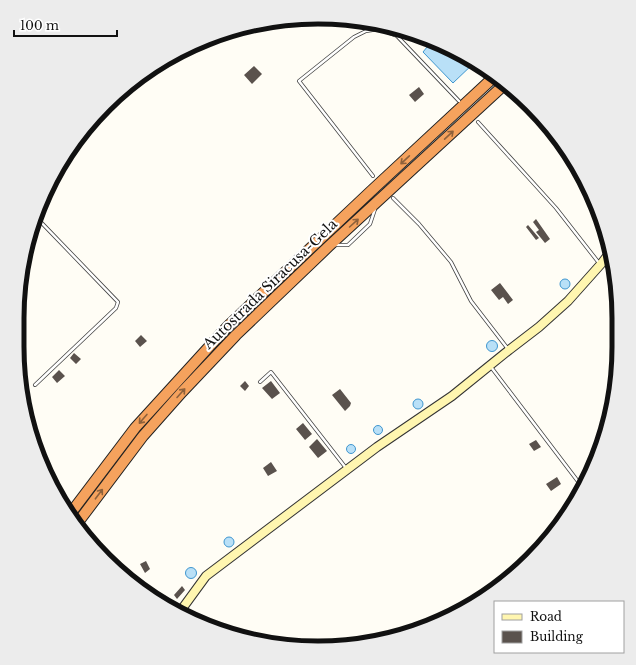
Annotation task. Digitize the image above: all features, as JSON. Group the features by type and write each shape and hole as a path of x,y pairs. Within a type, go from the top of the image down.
{"highway":[{"name":"Autostrada Siracusa-Gela","path":"74,509 135,428 228,326 490,80"},
{"name":"Autostrada Siracusa-Gela","path":"80,519 143,436 236,335 329,246 501,88"}],"street":[{"path":"183,608 206,576 377,447 452,396 539,327 568,301 605,258"}],"lane":[{"path":"372,30 366,30 354,37 299,81 373,176"},
{"path":"389,33 397,36 459,101"},
{"path":"478,122 556,208 601,264"},
{"path":"393,198 419,224 451,262 471,301 509,350"},
{"path":"34,385 116,308 118,302 40,222"},
{"path":"490,365 579,483"},
{"path":"260,382 271,372 347,470"}],"water":[{"path":"429,45 470,67 453,83 423,52"},
{"path":"563,279 567,279 569,280 569,288 563,289 560,286 560,282"},
{"path":"490,341 494,341 496,342 496,350 490,351 487,348 487,344"},
{"path":"418,399 423,404 418,409 413,404"},
{"path":"378,425 383,430 378,435 373,430"},
{"path":"349,445 353,445 355,449 353,453 349,453 347,451 347,447"},
{"path":"227,537 231,537 233,538 233,546 227,547 224,544 224,540"},
{"path":"191,567 195,569 197,573 195,577 191,579 187,577 185,573 187,569"}],"building":[{"path":"254,66 262,74 252,84 244,75"},
{"path":"419,87 424,94 415,102 409,95"},
{"path":"536,219 550,239 545,243 536,232 539,230 533,222"},
{"path":"528,225 539,238 536,240 526,227"},
{"path":"500,283 513,300 508,304 503,297 499,300 491,290"},
{"path":"141,335 147,341 140,347 135,341"},
{"path":"74,353 81,359 76,364 70,358"},
{"path":"59,370 65,376 57,383 52,377"},
{"path":"245,381 249,386 245,391 240,386"},
{"path":"271,381 280,393 272,399 262,388"},
{"path":"340,389 351,403 345,411 332,395"},
{"path":"303,423 312,434 305,440 296,429"},
{"path":"317,439 327,451 318,458 309,447"},
{"path":"536,440 541,447 534,451 529,444"},
{"path":"271,462 277,471 268,476 263,468"},
{"path":"557,477 561,484 551,491 546,484"},
{"path":"146,561 150,569 145,573 140,564"},
{"path":"182,586 185,590 177,599 174,595"}]}
